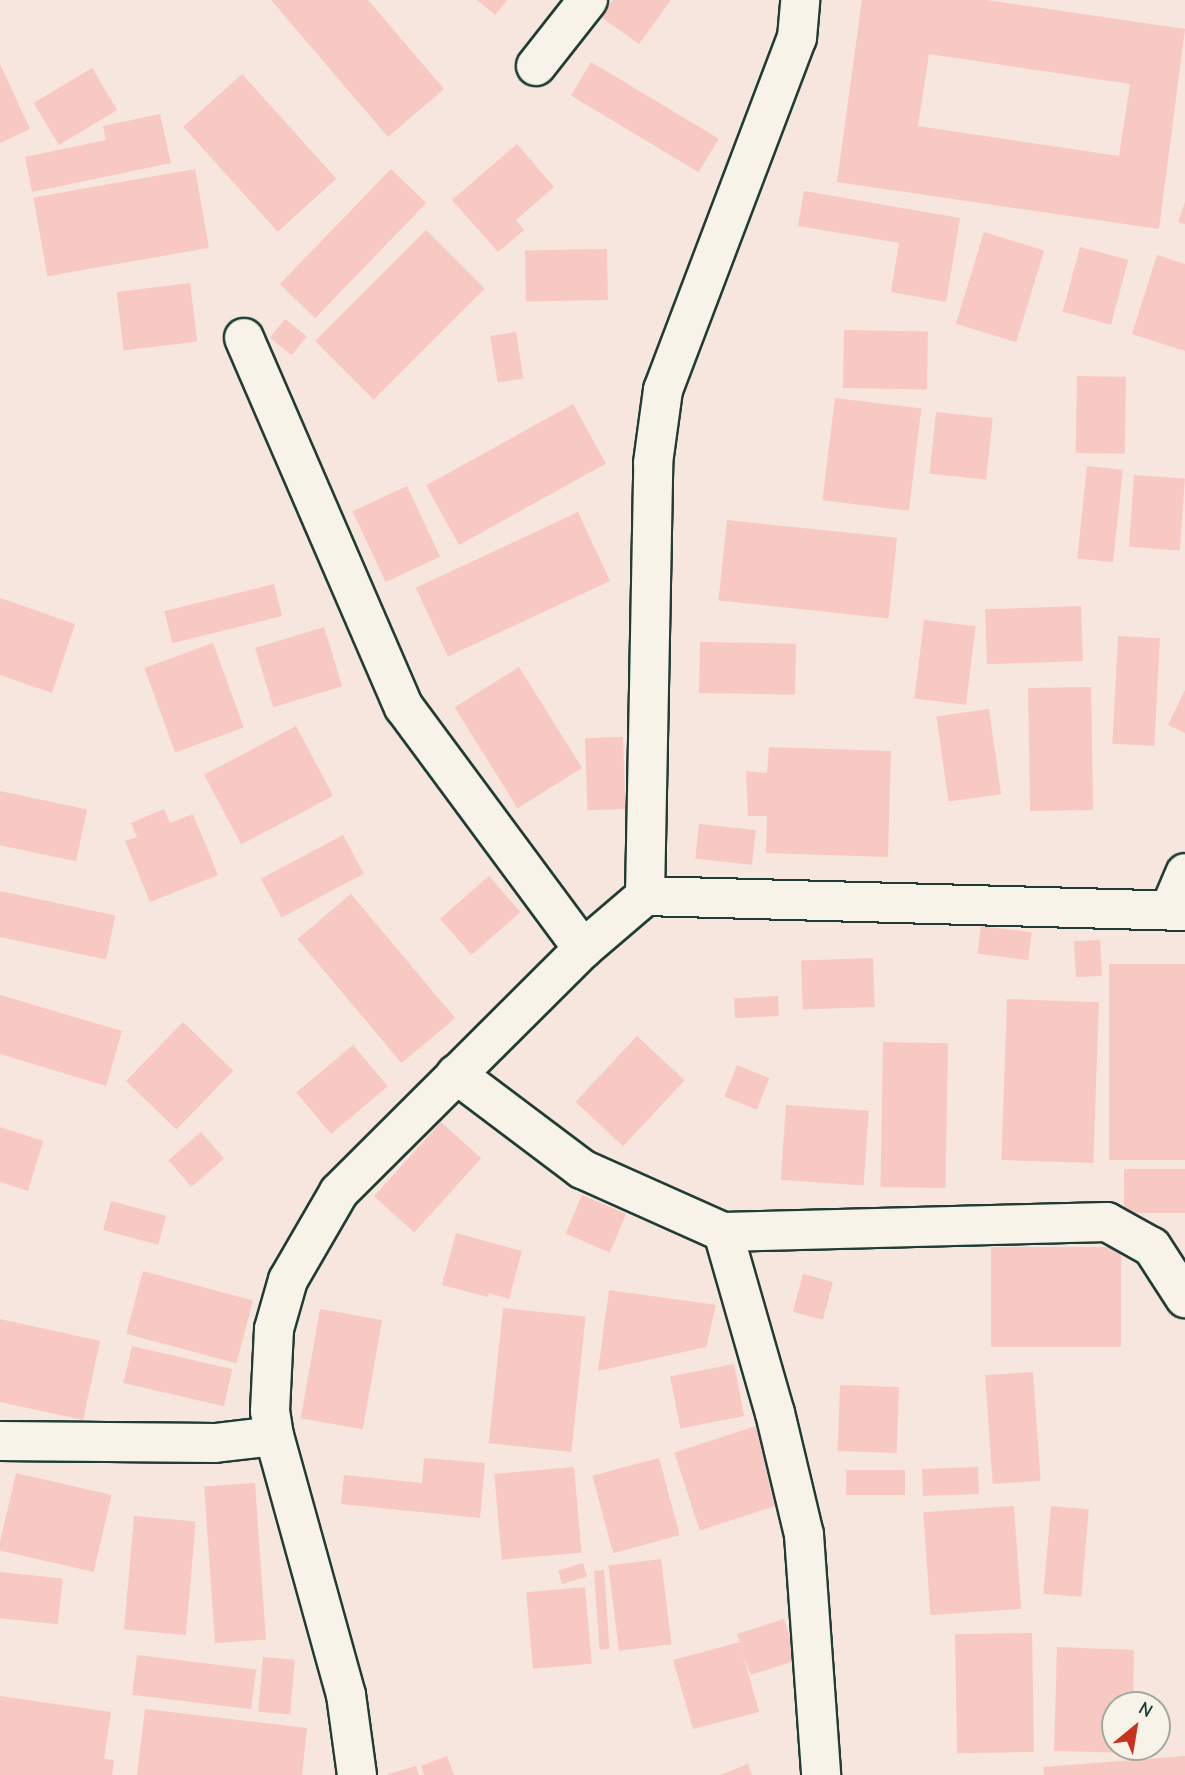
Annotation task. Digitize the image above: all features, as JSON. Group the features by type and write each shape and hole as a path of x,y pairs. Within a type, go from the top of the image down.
{"street":[{"path":"536,66 588,0"},
{"path":"645,895 653,463 663,390 797,38 800,0"},
{"path":"244,338 404,707 583,949"},
{"path":"356,1775 346,1695 274,1436 270,1411 274,1329 289,1280 340,1192 583,949 645,895 1177,910 1185,873"},
{"path":"456,1074 582,1169 723,1232 1107,1222 1152,1247 1185,1298"},
{"path":"723,1232 775,1413 804,1535 821,1775"},
{"path":"0,1441 215,1443 274,1436"}],"building":[{"path":"271,0 368,0 444,89 388,137"},
{"path":"477,0 507,0 495,15"},
{"path":"613,0 671,0 639,44 601,17"},
{"path":"862,0 987,0 1185,29 1159,229 837,182","holes":["929,54 1130,84 1119,156 918,126"]},
{"path":"591,62 719,139 699,172 571,95"},
{"path":"0,64 30,129 0,143"},
{"path":"92,68 117,110 59,145 34,103"},
{"path":"242,74 336,179 278,232 183,127"},
{"path":"160,114 171,163 32,192 25,157 106,140 103,126"},
{"path":"517,144 554,187 516,220 524,230 498,252 452,200"},
{"path":"195,169 209,248 47,276 33,197"},
{"path":"391,169 426,203 315,318 280,284"},
{"path":"804,191 960,218 946,302 891,292 899,243 798,226"},
{"path":"1185,202 1185,224 1178,222"},
{"path":"426,230 485,289 374,400 315,341"},
{"path":"984,232 1044,250 1016,342 956,324"},
{"path":"1080,247 1128,260 1111,325 1063,312"},
{"path":"607,249 608,300 526,301 525,250"},
{"path":"1157,255 1185,264 1185,351 1132,334"},
{"path":"190,283 197,342 124,351 117,292"},
{"path":"285,319 307,337 292,355 270,338"},
{"path":"844,330 928,331 927,389 843,388"},
{"path":"516,332 523,378 498,382 490,336"},
{"path":"1077,376 1126,377 1125,454 1076,453"},
{"path":"835,398 921,409 909,511 822,500"},
{"path":"573,404 606,463 459,545 426,485"},
{"path":"936,412 993,418 986,480 930,474"},
{"path":"1087,466 1123,470 1113,562 1077,558"},
{"path":"1134,475 1185,479 1180,550 1129,547"},
{"path":"407,486 440,557 386,582 353,511"},
{"path":"578,512 610,581 448,657 416,588"},
{"path":"727,520 897,538 889,618 719,601"},
{"path":"274,584 282,616 172,643 164,611"},
{"path":"0,598 75,624 52,693 0,675"},
{"path":"1081,606 1083,661 987,664 985,609"},
{"path":"924,620 976,626 966,705 914,698"},
{"path":"324,627 342,686 273,707 255,648"},
{"path":"1118,636 1160,638 1154,746 1112,744"},
{"path":"700,642 796,644 795,695 699,693"},
{"path":"213,643 244,728 175,753 144,668"},
{"path":"519,667 582,768 518,808 455,707"},
{"path":"1091,687 1093,810 1030,811 1028,688"},
{"path":"1185,690 1185,733 1168,725"},
{"path":"989,709 1001,794 948,802 937,716"},
{"path":"296,726 333,796 241,845 204,775"},
{"path":"623,737 626,809 588,810 585,738"},
{"path":"769,747 891,751 888,857 766,853 767,816 748,816 746,771 767,773"},
{"path":"0,791 87,810 76,861 0,845"},
{"path":"164,809 170,823 193,814 218,875 150,902 125,841 137,837 131,823"},
{"path":"699,824 756,830 752,865 695,859"},
{"path":"343,835 364,874 282,918 261,879"},
{"path":"489,876 520,912 471,955 440,919"},
{"path":"0,891 115,916 106,960 0,937"},
{"path":"351,894 455,1018 402,1063 297,939"},
{"path":"981,926 1032,932 1028,960 978,954"},
{"path":"1100,940 1102,976 1076,977 1074,941"},
{"path":"873,958 875,1007 803,1009 801,961"},
{"path":"1109,964 1185,964 1185,1160 1109,1160"},
{"path":"0,995 122,1031 106,1086 0,1054"},
{"path":"778,996 779,1016 735,1018 734,998"},
{"path":"1007,999 1099,1002 1093,1163 1001,1160"},
{"path":"183,1022 233,1071 176,1130 126,1081"},
{"path":"637,1036 685,1080 623,1146 576,1102"},
{"path":"883,1042 948,1043 945,1188 880,1187"},
{"path":"353,1045 388,1086 331,1134 296,1093"},
{"path":"737,1065 769,1078 757,1110 724,1097"},
{"path":"786,1105 869,1111 864,1186 781,1180"},
{"path":"441,1122 481,1158 414,1232 374,1196"},
{"path":"0,1127 43,1141 28,1191 0,1182"},
{"path":"201,1132 224,1158 192,1187 169,1160"},
{"path":"1124,1169 1185,1169 1185,1213 1124,1213"},
{"path":"582,1195 626,1214 610,1252 566,1234"},
{"path":"111,1201 166,1216 158,1245 103,1230"},
{"path":"456,1233 522,1251 509,1299 489,1293 488,1297 442,1285"},
{"path":"991,1247 1121,1247 1121,1347 991,1347"},
{"path":"143,1271 253,1301 236,1363 126,1334"},
{"path":"803,1274 833,1282 823,1320 793,1312"},
{"path":"609,1290 716,1305 706,1347 598,1371"},
{"path":"503,1308 586,1317 571,1452 489,1443"},
{"path":"320,1309 382,1320 363,1429 301,1418"},
{"path":"0,1319 100,1341 83,1420 0,1402"},
{"path":"132,1346 232,1369 224,1406 123,1383"},
{"path":"734,1364 744,1416 680,1428 670,1376"},
{"path":"1033,1372 1041,1481 993,1484 985,1375"},
{"path":"840,1385 899,1387 897,1453 838,1451"},
{"path":"759,1425 784,1503 700,1530 674,1453"},
{"path":"424,1458 485,1463 480,1518 341,1504 344,1475 422,1483"},
{"path":"659,1458 680,1535 613,1553 592,1476"},
{"path":"574,1467 581,1553 502,1560 494,1474"},
{"path":"978,1467 979,1494 923,1496 922,1469"},
{"path":"846,1470 905,1470 905,1495 846,1495"},
{"path":"16,1473 111,1495 94,1572 0,1550"},
{"path":"255,1483 266,1640 215,1643 204,1487"},
{"path":"1014,1506 1021,1609 930,1615 923,1512"},
{"path":"1051,1506 1089,1509 1081,1597 1043,1594"},
{"path":"134,1516 196,1521 186,1635 124,1630"},
{"path":"661,1559 671,1644 619,1651 608,1565"},
{"path":"583,1563 587,1576 562,1584 558,1571"},
{"path":"604,1570 610,1649 600,1650 594,1571"},
{"path":"0,1572 63,1579 58,1624 0,1618"},
{"path":"585,1587 592,1664 533,1669 526,1592"},
{"path":"784,1619 797,1660 751,1675 743,1655 759,1712 693,1729 673,1660 740,1642 737,1634"},
{"path":"1032,1633 1034,1752 957,1753 955,1634"},
{"path":"1057,1647 1134,1650 1133,1691 1101,1691 1101,1752 1054,1751"},
{"path":"137,1655 256,1670 251,1709 132,1695"},
{"path":"263,1657 295,1660 290,1715 258,1712"},
{"path":"0,1696 111,1712 104,1759 114,1760 112,1775 0,1775"},
{"path":"145,1709 307,1728 302,1775 137,1775"},
{"path":"447,1756 454,1775 424,1775 421,1766"},
{"path":"1185,1756 1185,1775 1044,1775 1043,1767 1120,1761 1171,1761 1171,1757"},
{"path":"748,1764 752,1775 720,1775"},
{"path":"416,1766 419,1775 388,1775 388,1774"}]}
